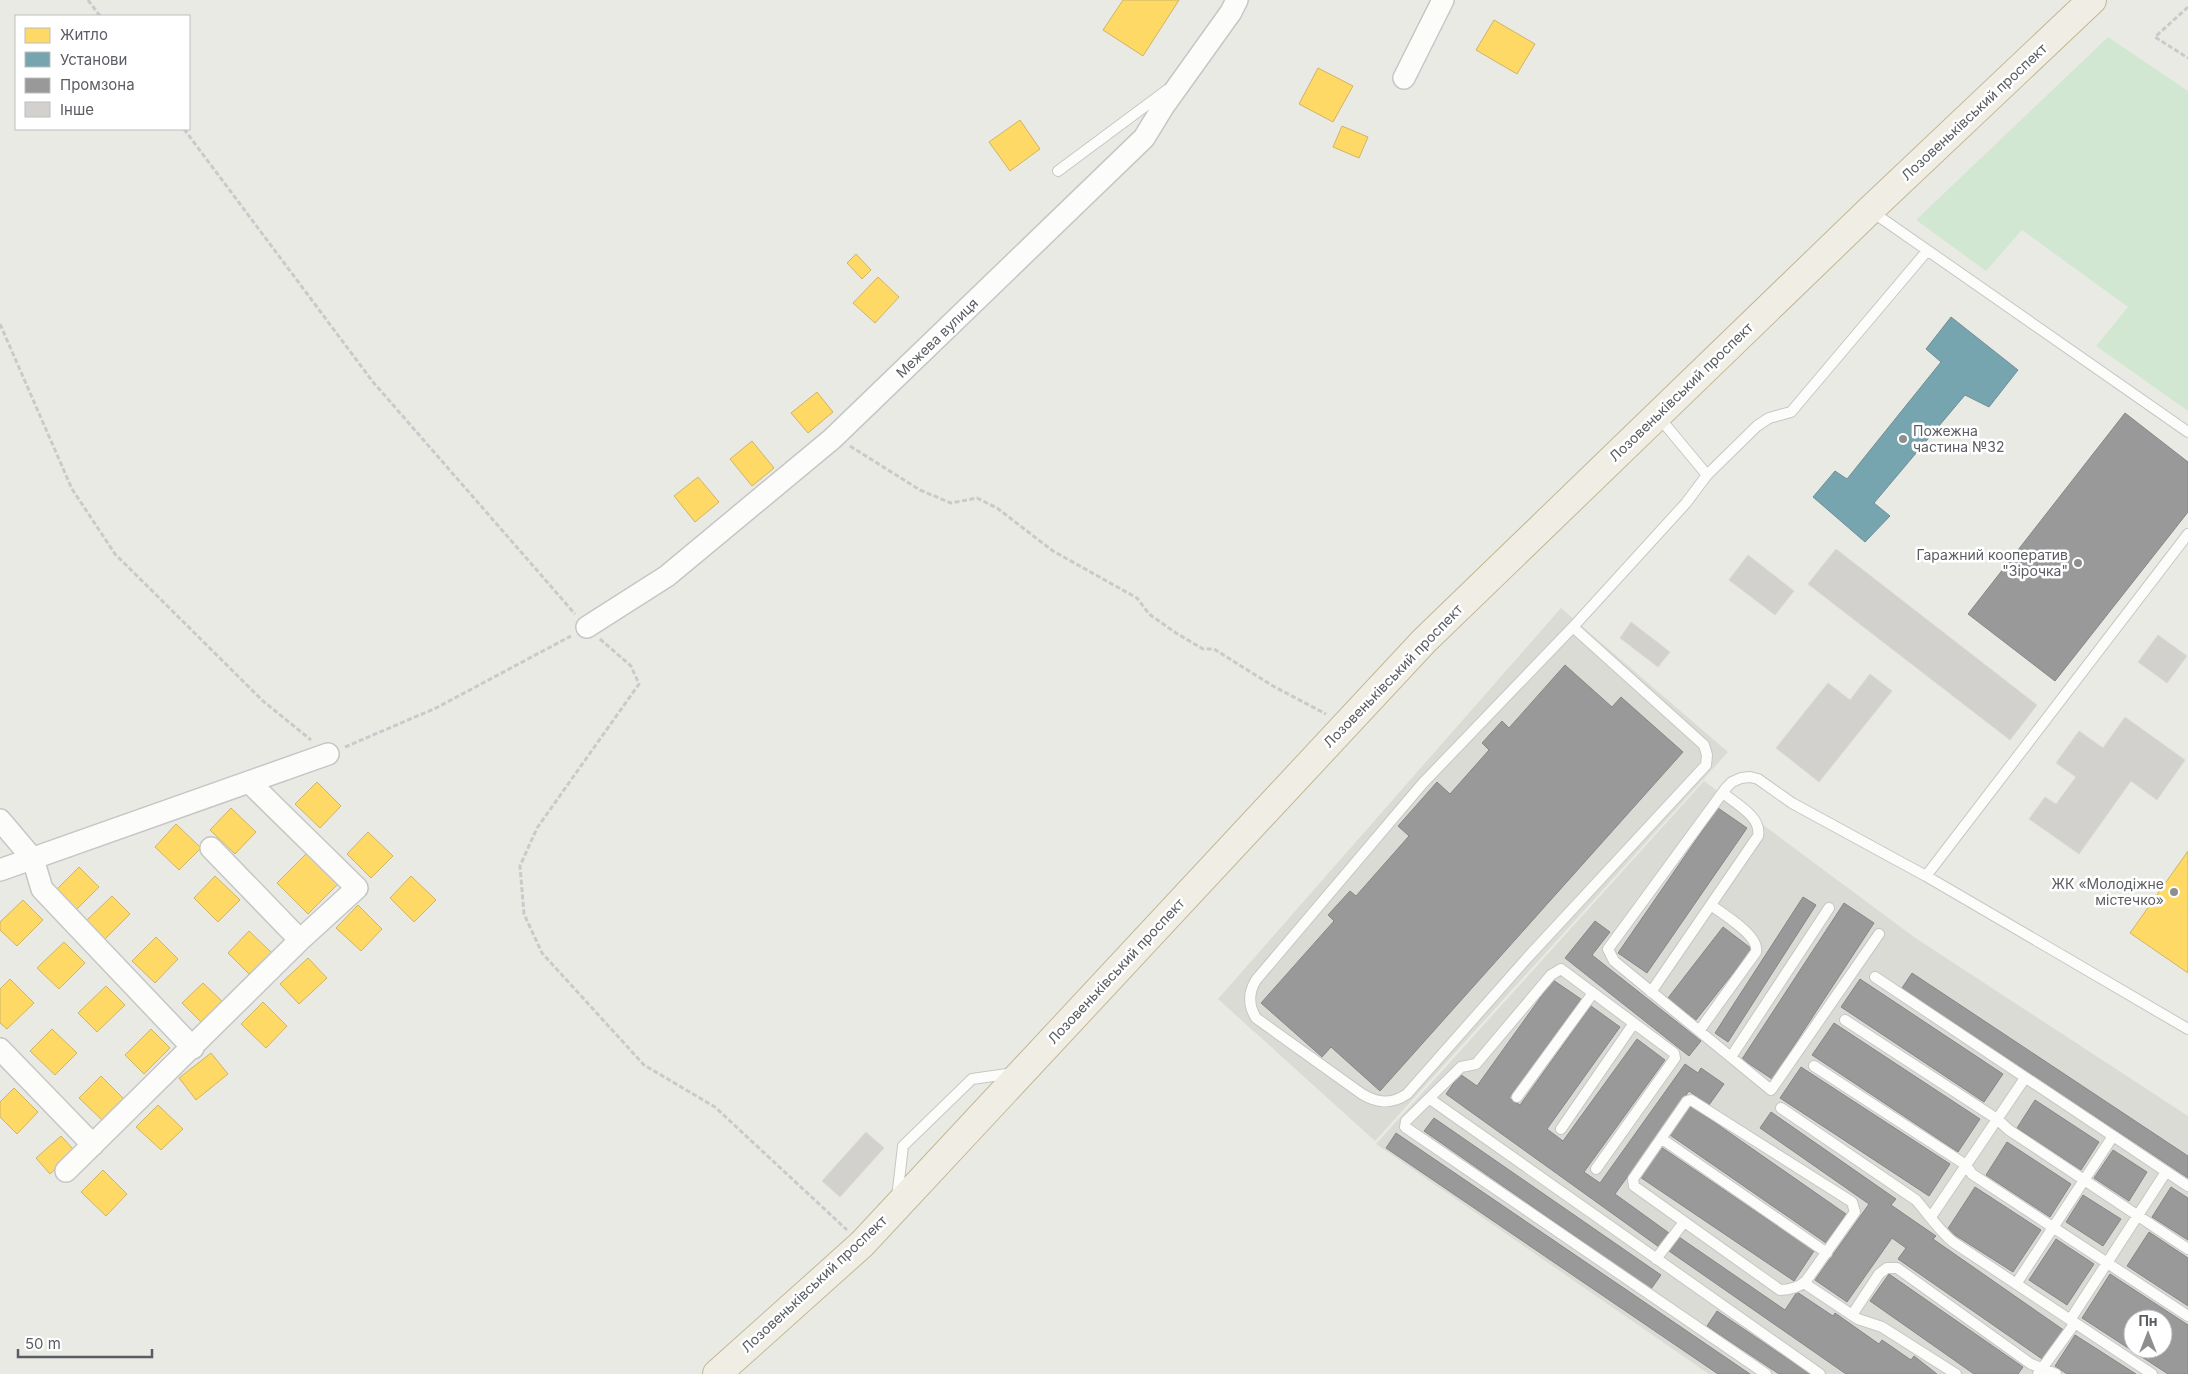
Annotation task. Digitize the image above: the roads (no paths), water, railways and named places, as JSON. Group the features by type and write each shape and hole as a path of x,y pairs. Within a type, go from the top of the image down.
{"highway":[{"name":"Лозовеньківський проспект","path":"717,1374 862,1244 1424,641 1870,210 2092,0"}],"street":[{"name":"Межева вулиця","path":"587,627 667,576 832,439 1144,138 1184,77 1231,12 1237,0"},
{"path":"1404,78 1443,0"},
{"path":"0,870 328,754"},
{"path":"66,1171 193,1048 300,940 357,888 249,782"},
{"path":"0,820 33,859 42,889 193,1048"},
{"path":"211,848 300,940"},
{"path":"0,1049 93,1144"}],"lane":[{"path":"1058,171 1184,77"},
{"path":"1870,210 2188,432"},
{"path":"1573,627 1704,745 1707,755 1706,765 1528,957 1412,1089 1395,1101 1381,1102 1374,1100 1362,1094 1256,1018 1250,1003 1252,987 1423,784 1573,627 1686,503 1707,475 1757,426 1768,418 1791,412 1927,251"},
{"path":"1657,415 1707,475"},
{"path":"1926,876 2188,534"},
{"path":"1879,934 1771,1090 1614,961 1608,949 1732,782 1750,777 1758,779 1792,803 1926,876 2188,1029"},
{"path":"1652,992 1756,840 1759,831 1756,820 1723,793"},
{"path":"1699,1031 1758,947 1754,938 1711,905"},
{"path":"1730,1057 1830,908"},
{"path":"1596,1169 1675,1058 1674,1053 1561,969 1551,975 1476,1064 1461,1067 1406,1121 1405,1127 1766,1374"},
{"path":"1875,977 2188,1186"},
{"path":"1517,1097 1593,993"},
{"path":"1844,1020 1997,1119 2009,1130 2188,1249"},
{"path":"1561,1129 1634,1024"},
{"path":"1814,1066 1966,1165 1972,1174 2188,1316"},
{"path":"896,1207 903,1146 972,1079 1022,1072"},
{"path":"1931,1217 2025,1078"},
{"path":"1430,1099 1820,1374"},
{"path":"1691,1100 1852,1202 1855,1212 1804,1283 1788,1290 1780,1290 1634,1186 1634,1179 1662,1139 1687,1101 1691,1100"},
{"path":"1781,1108 1916,1200 1931,1217 1936,1227 1953,1242 2152,1374"},
{"path":"2016,1284 2112,1136"},
{"path":"1662,1139 1827,1252"},
{"path":"2041,1371 2073,1322 2107,1262 2166,1172"},
{"path":"1656,1259 1684,1222"},
{"path":"1852,1315 1879,1274 1887,1268 1898,1268 2041,1371 2056,1374"},
{"path":"1804,1283 1852,1315 1882,1327 1956,1374"}],"place":[{"name":"Пожежна частина №32","path":"1903,439"},
{"name":"Гаражний кооператив \"Зірочка\"","path":"2078,563"},
{"name":"ЖК «Молодіжне містечко»","path":"2174,892"}]}
